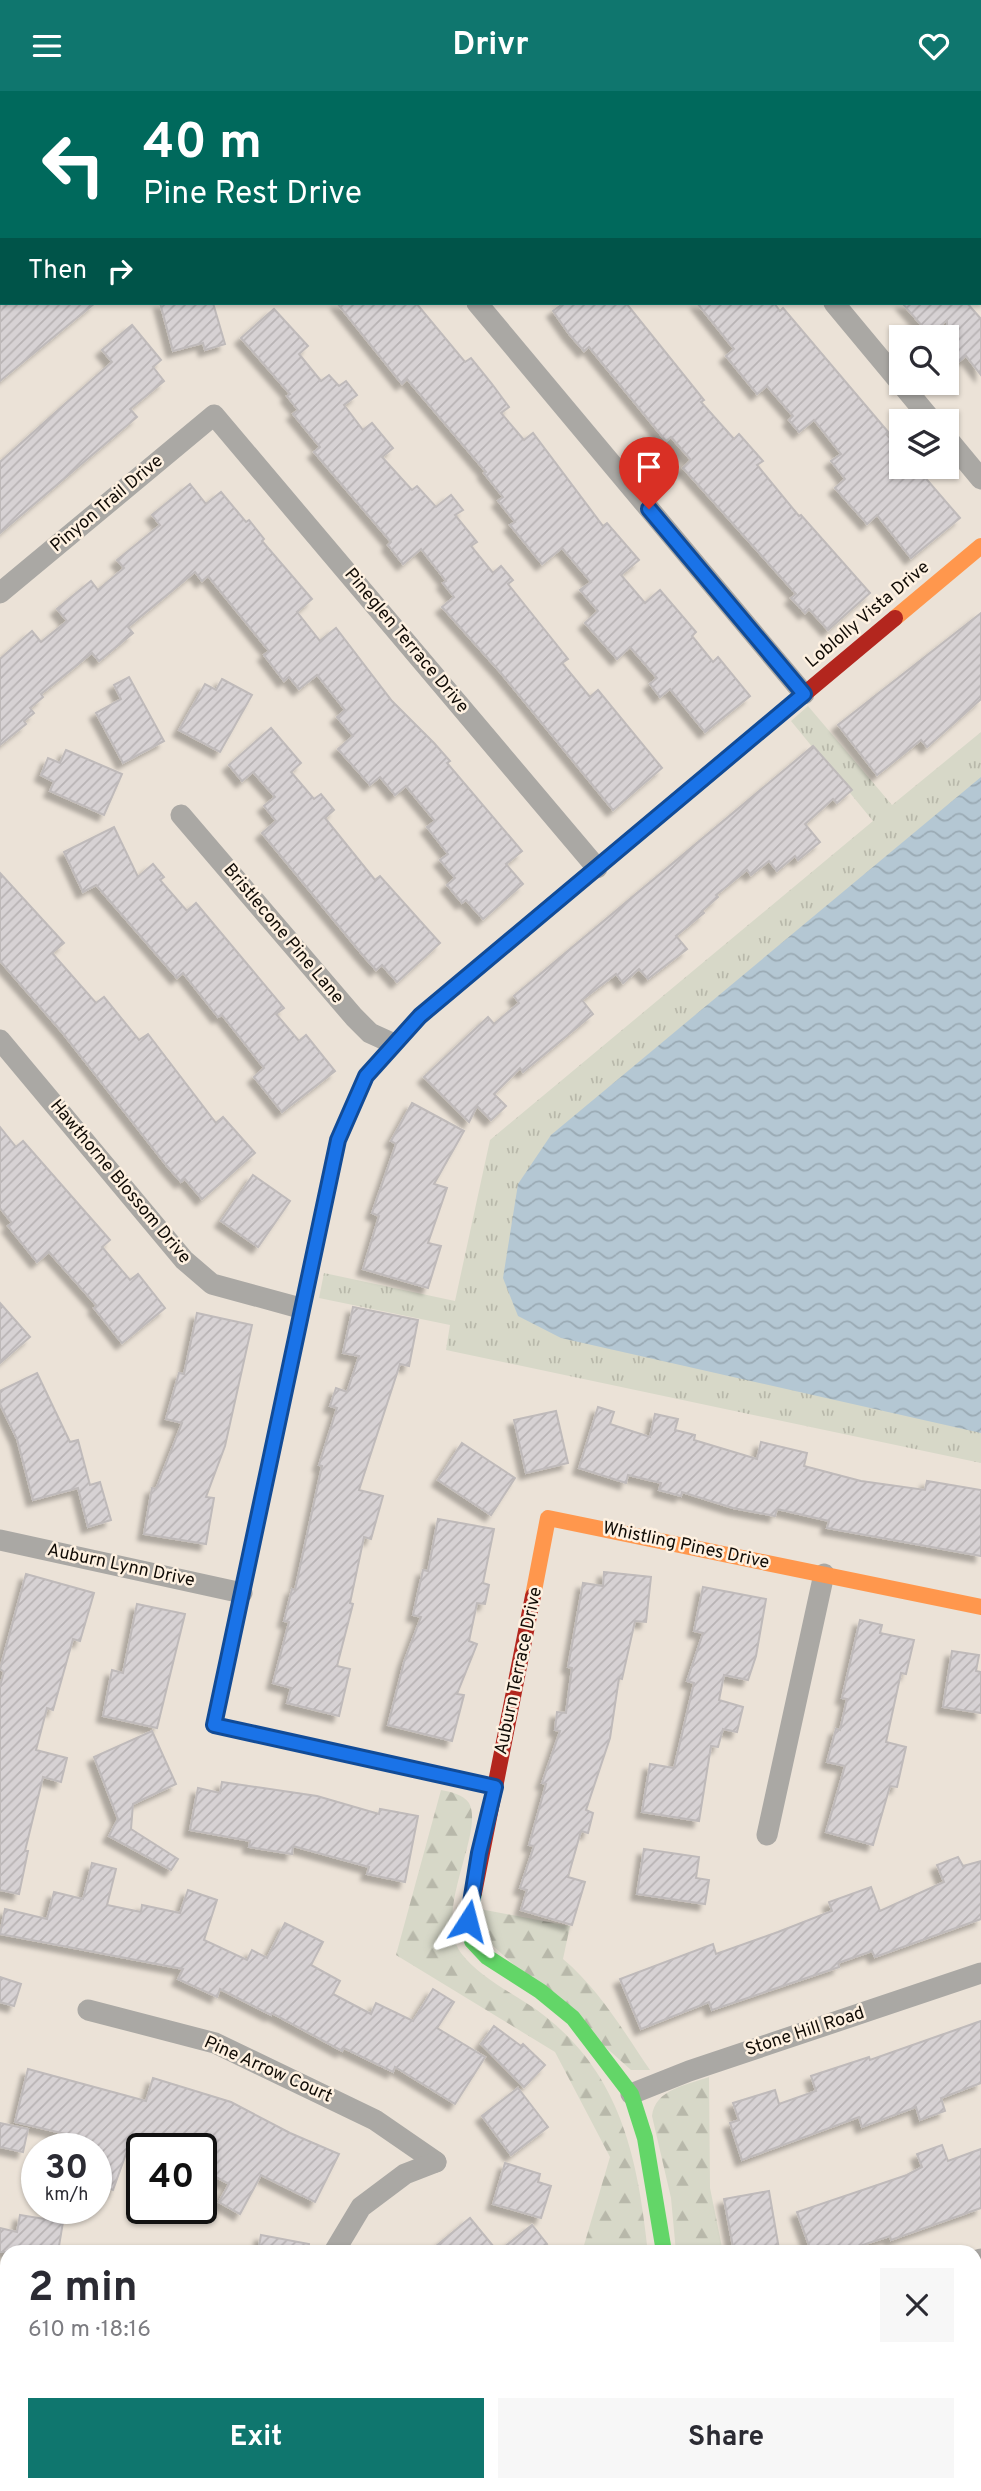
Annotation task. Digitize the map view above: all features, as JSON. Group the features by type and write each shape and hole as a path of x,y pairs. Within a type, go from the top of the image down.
{"street":[{"path":"479,305 804,694"},
{"path":"836,305 922,409"},
{"name":"Pinyon Trail Drive","path":"1,590 214,415"},
{"name":"Pineglen Terrace Drive","path":"214,415 597,868"},
{"path":"959,452 981,479"},
{"name":"Loblolly Vista Drive","path":"495,1787 214,1725 300,1308 338,1140 366,1076 392,1043 420,1016 981,546"},
{"name":"Bristlecone Pine Lane","path":"181,815 354,1017 370,1033 392,1043"},
{"name":"Hawthorne Blossom Drive","path":"0,1040 184,1260 212,1284 300,1308"},
{"name":"Whistling Pines Drive","path":"548,1518 981,1607"},
{"name":"Auburn Terrace Drive","path":"548,1518 495,1787 479,1853 468,1921 472,1941 487,1957 540,1991 573,2018 631,2094 645,2138 663,2245"},
{"name":"Auburn Lynn Drive","path":"0,1540 242,1593"},
{"path":"767,1835 824,1574"},
{"name":"Stone Hill Road","path":"631,2094 688,2071 981,1973"},
{"name":"Pine Arrow Court","path":"88,2010 215,2043 375,2120 436,2162 405,2174 361,2207 338,2245"}],"green space":[{"path":"808,706 892,805 981,732 981,1463 446,1350 450,1325 319,1298 324,1273 455,1301 490,1140 873,821 791,721"},
{"path":"441,1790 456,1794 469,1803 472,1816 452,1916 454,1936 461,1953 490,1980 546,2017 572,2041 593,2066 622,2123 639,2185 647,2245 584,2245 610,2157 555,2052 396,1955"},
{"path":"480,1909 570,1926 563,1959 599,1997 650,2070 631,2070 483,1937"},
{"path":"709,2077 710,2188 722,2245 675,2245 671,2198 652,2116 659,2100 673,2089"}],"water":[{"path":"981,777 981,1433 561,1338 518,1316 503,1278 518,1184 551,1135"}],"building":[{"path":"0,305 93,305 0,381"},
{"path":"161,305 214,305 225,344 205,350 203,343 173,351"},
{"path":"339,305 418,305 465,362 471,358 492,384 509,407 501,413 524,440 533,433 603,526 607,523 639,560 621,575 645,603 660,590 696,632 692,636 713,662 718,657 750,696 705,732 670,689 660,697 650,684 657,678 630,647 617,659 585,623 598,611 580,590 591,582 562,548 542,564 510,525 515,522 498,501 503,497 484,473 486,472 407,379 402,384"},
{"path":"561,305 628,305 704,400 701,402 734,439 739,434 763,461 757,465 799,516 801,515 870,593 828,630 809,609 805,613 791,598 796,594 683,468 691,460 671,437 666,441 589,347 584,351 553,311"},
{"path":"699,305 776,305 780,311 783,308 889,433 889,479 926,479 960,518 911,558 877,515 867,524 835,488 845,479 831,461 841,454 814,420 799,432 789,420 793,416 767,386 757,394 726,356 734,349"},
{"path":"904,305 969,305 981,319 981,375 966,356 959,362 959,325 947,325 947,320 941,325 921,325"},
{"path":"274,309 308,346 299,354 321,381 329,375 339,386 346,381 357,395 344,405 363,430 372,423 393,448 382,457 412,490 417,486 436,507 451,495 463,510 455,515 477,542 471,546 493,573 501,566 513,580 508,584 568,659 562,663 590,697 598,690 662,768 613,810 501,673 442,607 454,597 443,583 446,581 421,549 403,564 388,545 391,542 314,452 320,447 293,414 298,410 287,396 290,394 241,338"},
{"path":"132,325 161,360 153,367 164,381 130,409 137,417 0,533 0,462 112,362 102,350"},
{"path":"190,484 206,504 221,492 246,522 249,520 264,539 262,541 312,599 297,612 320,641 336,628 392,701 450,761 447,763 522,851 506,864 523,884 483,919 466,900 462,903 447,885 455,878 440,860 448,854 427,827 435,821 406,786 395,795 380,777 370,785 338,749 353,736 337,717 345,710 317,675 299,689 289,677 284,681 264,655 269,651 208,576 202,581 195,572 128,627 133,633 99,661 92,653 41,694 43,697 30,708 34,713 24,721 26,724 0,745 0,659 32,631 41,642 67,621 57,609 91,581 98,590 124,568 117,560 160,525 152,515"},
{"path":"981,613 981,699 927,747 921,740 877,775 838,725"},
{"path":"129,677 164,741 123,763 96,713 121,699 114,685"},
{"path":"222,679 252,695 220,752 179,730 205,684 216,690"},
{"path":"271,728 301,763 291,772 314,799 321,794 334,810 325,818 375,880 380,876 440,943 397,982 382,965 376,970 262,833 276,821 264,806 275,797 253,772 242,781 229,765"},
{"path":"813,746 852,790 837,803 833,799 805,824 820,842 798,860 795,856 777,871 769,861 751,875 747,870 716,895 718,897 702,911 704,913 676,936 687,949 648,979 639,969 623,983 616,974 582,1000 593,1014 523,1072 520,1068 494,1094 506,1106 491,1120 477,1106 469,1122 424,1077 488,1017 494,1024 519,1003 514,996"},
{"path":"66,750 122,774 104,815 50,791 54,782 41,775 48,758 60,763"},
{"path":"114,827 138,877 153,864 164,877 160,880 187,911 196,903 284,1008 276,1014 299,1041 306,1035 335,1071 282,1112 254,1077 264,1068 222,1015 218,1017 183,973 177,978 96,885 83,892 64,852"},
{"path":"0,873 64,943 52,953 96,1003 104,997 139,1040 148,1034 216,1123 223,1117 255,1153 202,1199 185,1179 181,1182 167,1166 61,1031 0,961"},
{"path":"412,1103 464,1131 434,1184 447,1188 428,1243 441,1246 428,1288 363,1269 379,1216 372,1213 396,1144 391,1141"},
{"path":"0,1127 16,1147 23,1141 110,1240 102,1247 130,1280 138,1274 165,1308 122,1343 94,1308 97,1306 49,1252 37,1262 8,1226 12,1223 0,1208"},
{"path":"253,1175 290,1201 258,1247 221,1221"},
{"path":"0,1303 30,1337 0,1363"},
{"path":"353,1307 418,1320 409,1366 400,1364 359,1490 383,1496 371,1539 364,1537 350,1603 353,1604 337,1666 350,1669 339,1716 287,1703 291,1688 273,1683 289,1622 284,1621 292,1589 295,1590 322,1466 319,1465 337,1408 330,1406 336,1388 347,1392 359,1356 343,1353"},
{"path":"197,1313 252,1325 225,1446 206,1497 214,1498 206,1544 144,1534 152,1488 156,1489 182,1423 166,1419 179,1373 184,1374"},
{"path":"37,1373 70,1442 78,1440 90,1485 100,1482 111,1520 88,1527 78,1488 33,1500 17,1439 0,1404 0,1391"},
{"path":"598,1407 614,1412 610,1424 650,1437 655,1414 678,1419 675,1430 695,1435 694,1440 757,1459 761,1442 807,1453 804,1466 861,1481 925,1490 927,1481 981,1490 981,1556 827,1528 829,1521 777,1509 775,1516 733,1508 682,1492 681,1496 659,1490 661,1483 628,1475 626,1483 579,1468"},
{"path":"556,1411 568,1463 526,1473 514,1420"},
{"path":"462,1443 515,1478 491,1515 438,1480"},
{"path":"438,1519 494,1529 483,1583 489,1585 485,1604 477,1603 469,1641 477,1644 457,1694 464,1695 452,1741 388,1725 404,1662 421,1617 413,1615 423,1570 428,1571"},
{"path":"604,1572 651,1577 646,1622 635,1621 622,1679 619,1678 610,1738 586,1810 593,1813 588,1833 581,1831 568,1877 585,1882 572,1925 521,1910 527,1890 520,1888 534,1846 529,1845 546,1784 542,1783 560,1731 555,1730 557,1712 566,1713 572,1668 568,1667 583,1583 603,1586"},
{"path":"26,1574 94,1593 80,1641 73,1639 53,1710 47,1708 36,1750 67,1758 61,1782 43,1777 25,1851 28,1851 19,1894 0,1890 0,1686 4,1672 0,1669"},
{"path":"703,1587 766,1599 756,1656 748,1680 724,1675 719,1700 743,1707 737,1732 723,1729 718,1747 711,1746 699,1821 642,1812 650,1764 674,1768 694,1683 687,1681 703,1633 694,1631"},
{"path":"137,1604 185,1614 157,1728 103,1716 112,1670 123,1673"},
{"path":"860,1620 882,1625 880,1633 914,1640 906,1674 901,1673 886,1742 906,1747 897,1787 890,1786 873,1845 826,1832 845,1766 827,1762 836,1729 840,1730 847,1699 842,1698"},
{"path":"952,1651 979,1655 976,1671 981,1672 981,1713 943,1707"},
{"path":"152,1731 176,1784 133,1804 131,1829 178,1859 171,1870 109,1836 118,1819 94,1757"},
{"path":"222,1782 317,1796 379,1814 380,1809 418,1816 405,1882 367,1874 369,1867 293,1846 292,1854 249,1847 250,1841 190,1830 198,1788 220,1793"},
{"path":"644,1849 699,1857 696,1878 709,1880 705,1904 637,1894"},
{"path":"958,1857 963,1866 981,1861 981,1919 875,1957 872,1951 838,1963 839,1967 712,2010 709,2002 641,2029 620,1979 713,1944 716,1954 778,1932 832,1911 829,1902 871,1887 880,1911 944,1882 937,1865"},
{"path":"92,1863 116,1869 107,1905 141,1912 142,1905 180,1913 188,1890 217,1900 204,1940 247,1960 252,1950 267,1958 285,1923 323,1942 311,1965 340,1981 333,1994 371,2014 376,2003 413,2021 433,1989 454,2002 437,2028 485,2057 455,2104 395,2067 393,2072 344,2048 342,2051 272,2013 271,2015 220,1989 217,1997 178,1979 183,1969 0,1934 5,1909 47,1919 54,1892 83,1899"},
{"path":"0,1977 21,1984 14,2006 0,2002"},
{"path":"981,2021 981,2083 941,2098 945,2111 920,2120 916,2107 862,2127 859,2117 742,2160 730,2123 739,2120 733,2103 775,2090 779,2104 816,2091 811,2076 869,2057 870,2060"},
{"path":"494,2026 521,2046 523,2044 545,2065 524,2087 481,2044"},
{"path":"28,2069 146,2101 153,2078 231,2102 290,2133 339,2154 315,2202 261,2175 240,2214 219,2202 229,2184 217,2178 217,2133 126,2133 126,2154 113,2190 112,2133 62,2133 15,2122"},
{"path":"518,2088 548,2127 511,2155 482,2116"},
{"path":"0,2123 28,2129 27,2133 21,2133 21,2152 0,2147"},
{"path":"942,2145 948,2161 981,2149 981,2208 891,2240 890,2236 862,2245 809,2245 797,2212 907,2175 922,2167 917,2154"},
{"path":"505,2163 540,2174 538,2182 551,2186 541,2218 493,2204"},
{"path":"769,2191 778,2245 733,2245 724,2199"},
{"path":"20,2215 21,2224 63,2224 59,2245 0,2245 0,2228 17,2232"},
{"path":"470,2218 492,2245 437,2245"},
{"path":"532,2225 546,2245 507,2245"},
{"path":"261,2235 309,2244 309,2245 259,2245"}],"traffic: fast":[{"path":"474,1893 468,1921 472,1941 487,1957 540,1991 573,2018 631,2094 645,2138 663,2245"}],"traffic: slow":[{"path":"895,618 981,546"},
{"path":"328,1187 338,1141 366,1076 420,1016 527,926"},
{"path":"533,1596 548,1518 981,1607"},
{"path":"245,1579 214,1725 495,1787"}],"traffic: jam":[{"path":"527,926 895,618"},
{"path":"245,1579 328,1187"},
{"path":"474,1893 533,1596"}],"route":[{"path":"468,1921 479,1853 495,1787 214,1725 300,1308 338,1140 366,1076 392,1043 420,1016 804,694 649,509"}]}
